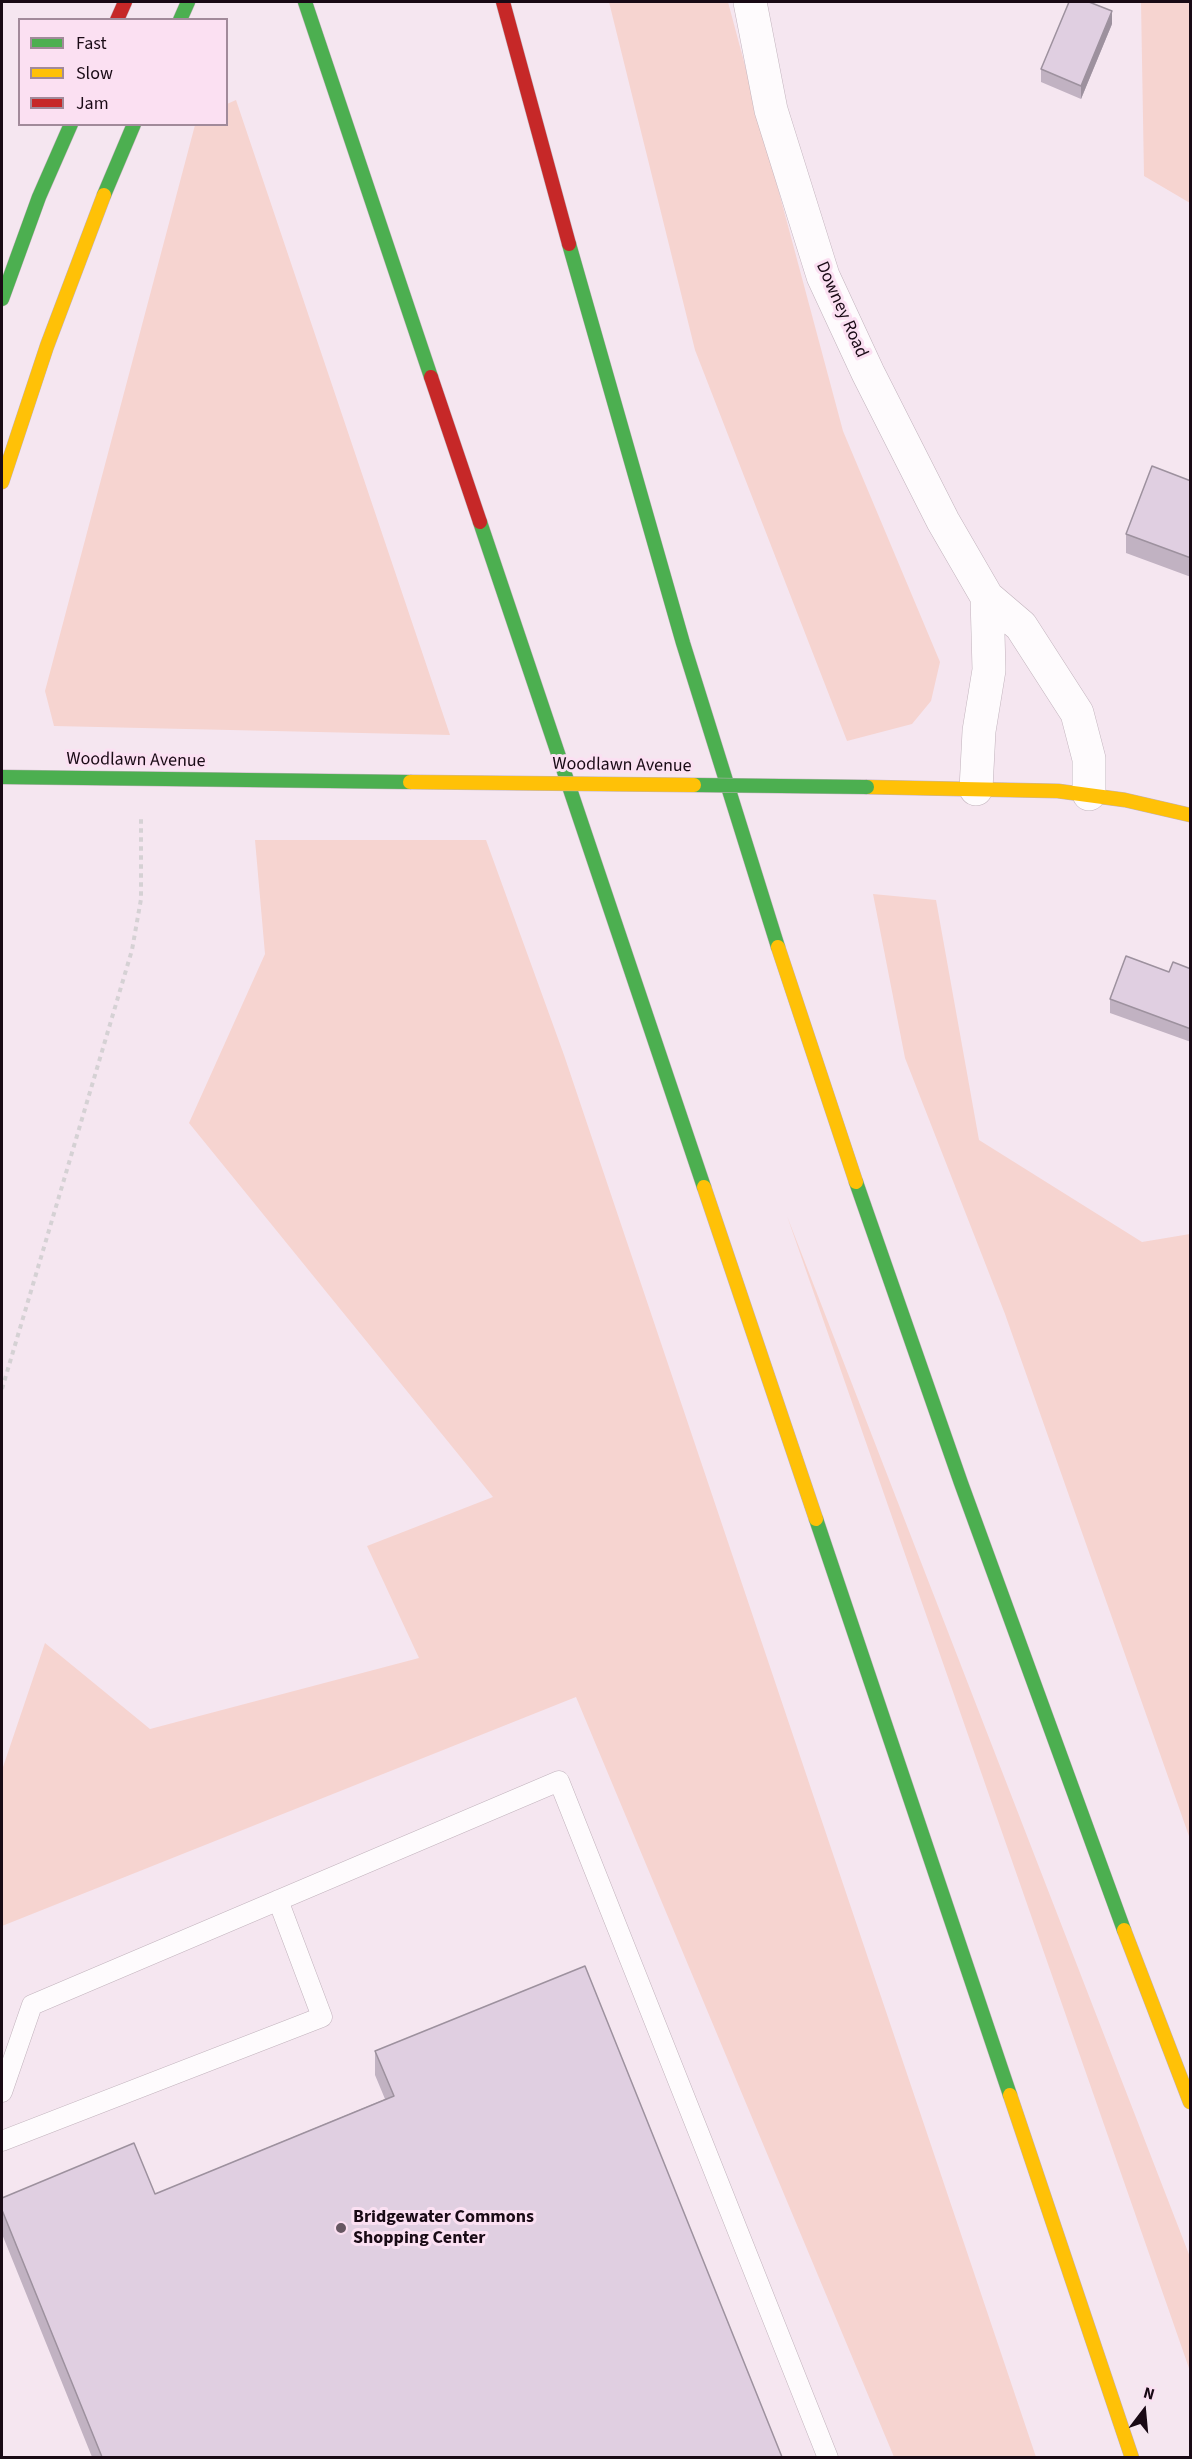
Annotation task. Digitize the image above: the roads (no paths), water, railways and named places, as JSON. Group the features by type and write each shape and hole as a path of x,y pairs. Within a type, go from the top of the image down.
{"main road":[{"path":"118,18 125,2"},
{"path":"181,18 188,2"},
{"path":"305,2 1132,2457"},
{"path":"503,2 577,278 684,648 801,1019 927,1390 1125,1935 1191,2102"},
{"path":"2,299 39,197 70,126"},
{"path":"2,482 35,376 70,279 133,126"},
{"name":"Woodlawn Avenue","path":"2,777 976,789 1089,794 1191,815"}],"street":[{"name":"Downey Road","path":"750,2 771,110 823,276 868,372 944,521 987,597 1021,626 1077,713 1089,759 1089,794"},
{"name":"Downey Road","path":"976,789 978,731 989,670 987,597"}],"lane":[{"path":"2,2092 32,2005 559,1781 828,2457"},
{"path":"2,2141 322,2017 278,1900"}],"place":[{"name":"Bridgewater Commons Shopping Center","path":"341,2228"}]}
